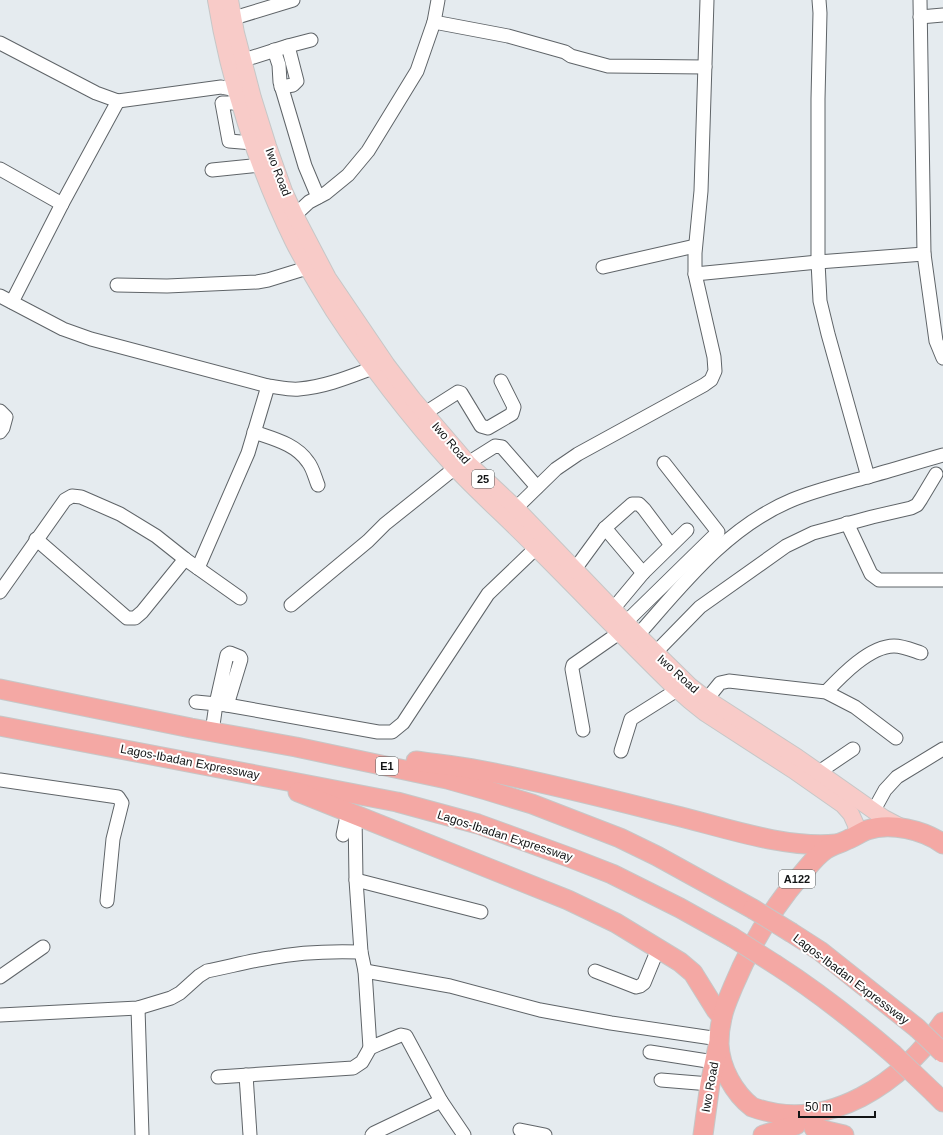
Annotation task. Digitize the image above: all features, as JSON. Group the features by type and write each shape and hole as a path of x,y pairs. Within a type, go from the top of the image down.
{"highway":[{"name":"Lagos-Ibadan Expressway","path":"0,689 212,732 296,747 447,779 532,804 620,838 657,856 753,909 820,951 917,1028 943,1053"},
{"name":"Lagos-Ibadan Expressway","path":"0,726 396,802 478,824 572,858 612,874 680,908 732,937 776,965 846,1014 893,1054 938,1097"},
{"path":"296,747 478,769 588,794 761,837 798,844 840,844"},
{"path":"277,780 301,794 351,812 568,900 616,923 680,962 693,973 722,1017"},
{"name":"A122","path":"943,844 922,833 905,828 883,828 867,830 825,850 793,884 762,928 737,977 722,1017 719,1045 722,1060 732,1084 749,1104 760,1112 786,1123 802,1125 823,1124 841,1119 858,1110 876,1097 896,1080 921,1054 943,1022"},
{"name":"Iwo Road","path":"703,1135 710,1084 720,1039"},
{"name":"A122","path":"763,1135 802,1125"},
{"path":"802,1125 844,1135"}],"main road":[{"name":"Iwo Road","path":"216,0 228,55 243,94 268,146 284,191 295,215 328,278 387,365 441,433 462,466 516,508 613,609 622,628 638,635 690,686 797,757 892,823 905,828"},
{"name":"Iwo Road","path":"230,0 244,60 243,94 253,143 260,165 287,229 307,268 352,339 373,368 396,398 462,466 536,548 622,628 677,690 705,713 793,770 843,805 851,814 856,825 857,836"}],"street":[{"path":"234,18 293,0"},
{"path":"295,215 309,202 326,193 348,175 368,151 418,71 434,22 438,0"},
{"path":"516,508 556,469 578,454 704,385 711,380 715,371 714,357 695,274 701,191 708,0"},
{"path":"819,0 818,262 820,301 868,477"},
{"path":"920,0 924,254 936,341 943,358"},
{"path":"920,17 943,15"},
{"path":"434,22 508,36 608,66 705,67"},
{"path":"244,60 311,40"},
{"path":"0,43 96,93 118,101 221,87 243,94"},
{"path":"281,87 293,85 297,81 288,46"},
{"path":"274,50 279,65 281,87 305,166 318,197"},
{"path":"243,94 222,103 229,141 253,143"},
{"path":"12,302 62,204 118,101"},
{"path":"212,170 260,165"},
{"path":"0,170 62,204"},
{"path":"603,267 696,246"},
{"path":"695,274 818,262 924,254"},
{"path":"117,285 167,286 256,282 268,280 307,268"},
{"path":"0,296 64,329 92,339 268,386 298,389 321,386 373,368"},
{"path":"425,413 458,392 461,393 482,426 488,428 512,414 514,411 514,407 501,381"},
{"path":"198,568 248,453 268,386"},
{"path":"0,411 6,417 3,428 0,432"},
{"path":"254,432 288,444 299,451 309,463 318,485"},
{"path":"291,605 368,541 385,524 462,466 495,446 502,447 537,487"},
{"path":"638,635 701,562 719,546 771,510 817,490 943,455"},
{"path":"584,730 572,669 573,665 622,628 718,532 664,463"},
{"path":"655,652 700,607 786,546 813,533 847,523 911,508 917,505 936,474"},
{"path":"0,592 64,500 72,496 81,497 120,514 156,536 184,559 240,598"},
{"path":"575,569 605,528 632,504 639,504 650,515 671,545"},
{"path":"847,523 870,574 875,578 879,580 943,580"},
{"path":"605,528 643,573"},
{"path":"613,609 643,573 687,530"},
{"path":"36,539 127,618 135,618 142,612 184,559"},
{"path":"196,702 378,732 392,732 403,723 488,594 536,548"},
{"path":"826,692 851,668 879,649 890,646 901,646 921,653"},
{"path":"706,698 720,683 729,681 826,692 855,707 896,738"},
{"path":"621,751 631,719 677,690"},
{"path":"212,732 221,705"},
{"path":"819,772 853,749"},
{"path":"874,810 885,790 897,777 942,753"},
{"path":"0,780 118,797 122,803 113,839 107,901"},
{"path":"343,835 351,812"},
{"path":"218,1077 353,1068 362,1062 370,1048 365,970 361,952 351,812"},
{"path":"356,880 481,912"},
{"path":"0,977 43,947"},
{"path":"595,971 636,987 640,986 644,983 658,949"},
{"path":"0,1015 138,1008 171,998 180,993 207,971 288,955 332,951 361,952"},
{"path":"365,970 450,986 540,1010 611,1023 720,1039"},
{"path":"138,1008 142,1135"},
{"path":"370,1048 401,1035 406,1036 441,1102 464,1135"},
{"path":"650,1052 714,1062"},
{"path":"246,1075 250,1135"},
{"path":"661,1080 710,1084"},
{"path":"372,1135 441,1102"},
{"path":"520,1130 545,1135"}]}
